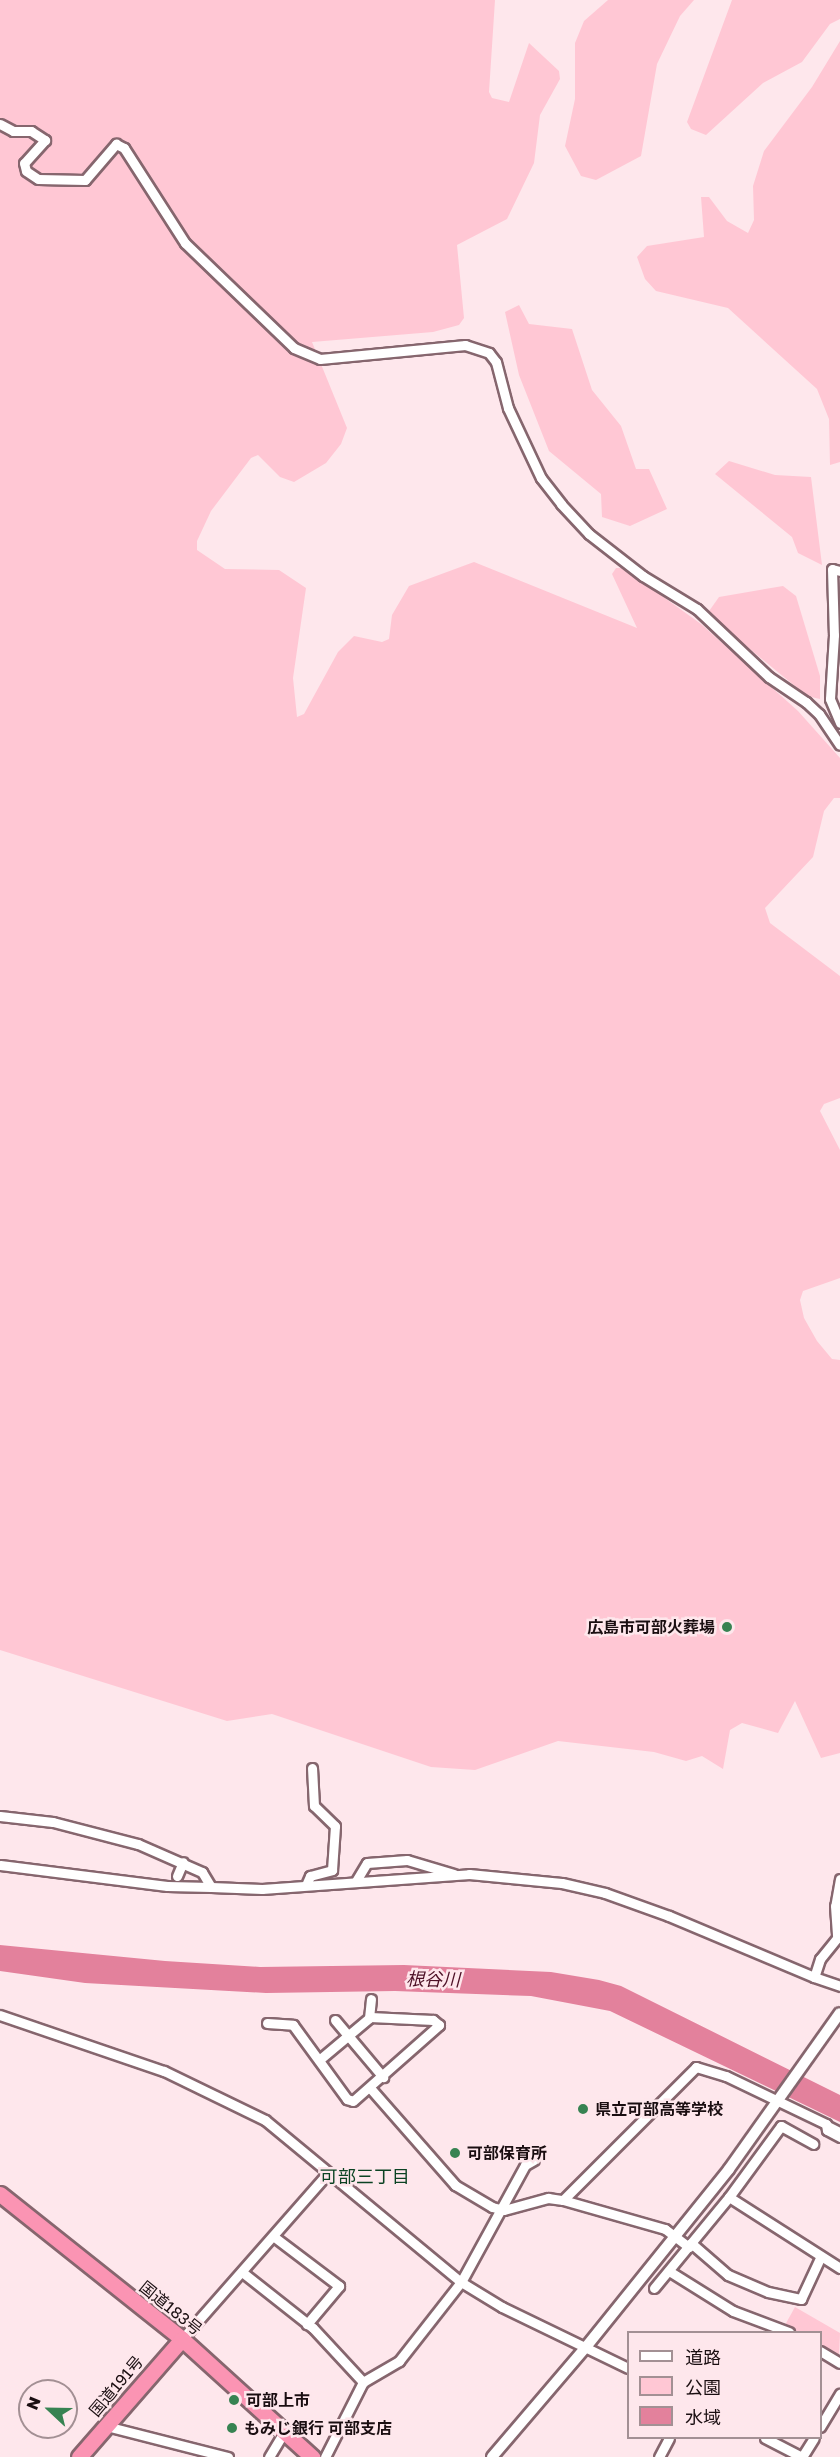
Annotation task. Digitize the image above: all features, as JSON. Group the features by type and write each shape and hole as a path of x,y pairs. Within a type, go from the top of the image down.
{"highway":[{"name":"国道183号","path":"0,2194 182,2339 312,2457"},
{"name":"国道191号","path":"79,2457 182,2339"}],"street":[{"path":"0,124 13,131 31,131 45,140 24,163 26,171 38,179 85,180 116,144 124,148 185,243 294,348 320,359 465,345 489,353 496,362 508,408 541,478 561,504 589,534 643,576 697,609 769,677 806,702 819,714 840,746"},
{"path":"840,571 832,569 834,634 830,699 840,723"},
{"path":"306,1885 310,1876 332,1870 335,1826 314,1806 312,1768"},
{"path":"0,1816 53,1822 138,1844 202,1872 211,1887"},
{"path":"356,1881 367,1863 397,1861 437,1867 454,1874"},
{"path":"177,1876 183,1862"},
{"path":"0,1865 167,1886 230,1890 454,1874 503,1875 604,1893 840,1986"},
{"path":"814,1977 820,1959 838,1938 835,1906 840,1880"},
{"path":"370,1999 370,2017"},
{"path":"492,2457 586,2348 676,2235 781,2099 840,2013"},
{"path":"0,2015 164,2071 265,2120 300,2145 327,2174 461,2282 627,2368"},
{"path":"267,2023 293,2025 347,2099 353,2101 371,2088 439,2025 433,2020 370,2017 319,2060"},
{"path":"335,2020 382,2077"},
{"path":"563,2200 696,2067 726,2076 781,2099 840,2131"},
{"path":"371,2088 455,2185 500,2209 548,2198 563,2200 676,2235 728,2275 768,2292 801,2299 821,2256"},
{"path":"826,2124 827,2130 840,2137"},
{"path":"654,2288 729,2197 781,2126 813,2144"},
{"path":"325,2457 363,2382 399,2361 461,2282 525,2165 534,2160"},
{"path":"182,2339 327,2174"},
{"path":"729,2197 840,2268"},
{"path":"273,2236 339,2286 307,2324"},
{"path":"669,2271 734,2311 786,2331"},
{"path":"242,2272 307,2324 363,2382"},
{"path":"822,2352 840,2363"},
{"path":"822,2424 840,2394"},
{"path":"106,2426 228,2457"},
{"path":"269,2457 284,2432"},
{"path":"659,2457 668,2439"},
{"path":"767,2439 802,2457 813,2439"}],"green space":[{"path":"0,0 495,0 489,92 492,98 509,102 529,43 559,71 560,79 540,115 534,163 507,219 457,245 464,318 459,325 433,332 312,342 347,428 341,444 326,463 294,482 280,477 258,455 251,458 211,511 197,541 197,550 225,569 279,570 306,588 293,678 297,717 304,714 338,652 354,636 382,642 389,639 392,615 409,586 474,562 637,628 612,574 616,568 623,568 701,624 798,711 840,758 840,798 834,798 824,811 813,857 765,908 770,923 840,976 840,1098 824,1104 820,1111 840,1150 840,1278 803,1291 800,1300 804,1318 817,1341 832,1359 840,1360 840,1753 821,1758 795,1701 778,1733 742,1723 730,1730 723,1769 702,1756 686,1761 654,1752 558,1741 475,1770 431,1767 272,1714 227,1721 0,1650"},
{"path":"608,0 694,0 680,16 657,64 641,156 596,180 581,176 565,146 575,99 575,43 584,21"},
{"path":"732,0 840,0 840,19 830,24 802,62 763,83 706,135 691,129 687,122"},
{"path":"840,41 840,462 830,465 829,419 817,389 728,308 656,291 645,279 637,257 647,246 704,237 701,197 709,197 727,221 748,233 754,220 753,186 764,151 812,87"},
{"path":"519,305 529,324 572,329 592,390 621,426 636,469 649,469 667,509 630,526 602,517 601,494 549,451 519,375 505,312"},
{"path":"729,461 775,475 811,477 822,565 798,553 792,537 715,474"},
{"path":"783,586 796,596 820,676 820,699 807,696 707,614 719,597"},
{"path":"795,2307 840,2333 839,2357 822,2347 822,2331 796,2331 785,2325"}],"water":[{"name":"根谷川","path":"0,1945 165,1961 260,1967 404,1965 551,1972 599,1980 621,1986 840,2095 840,2122 610,2011 531,1996 395,1991 266,1993 85,1983 0,1971"}],"place":[{"name":"広島市可部火葬場","path":"727,1627"},
{"name":"県立可部高等学校","path":"583,2109"},
{"name":"可部保育所","path":"455,2153"},
{"name":"可部上市","path":"234,2400"},
{"name":"もみじ銀行 可部支店","path":"232,2428"}],"district":[{"name":"可部三丁目","path":"365,2176"}]}
